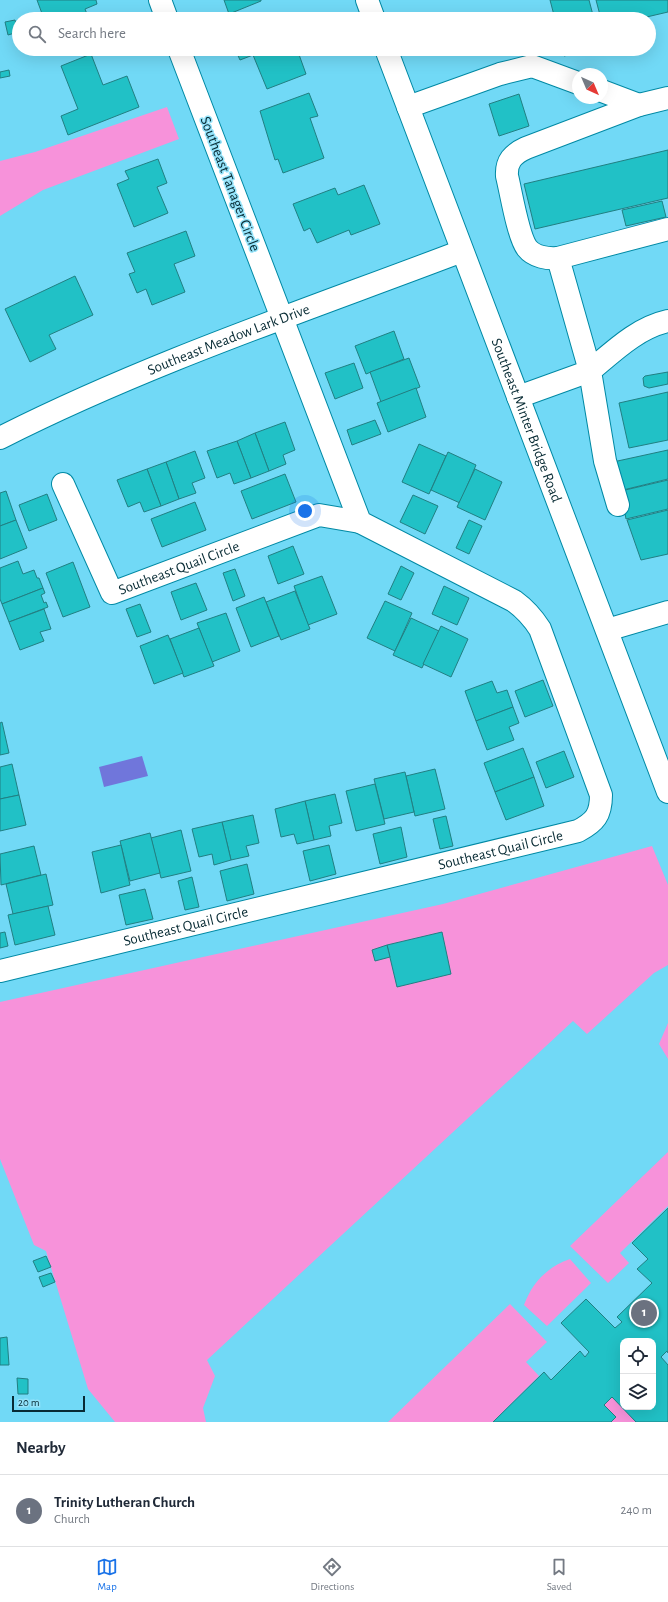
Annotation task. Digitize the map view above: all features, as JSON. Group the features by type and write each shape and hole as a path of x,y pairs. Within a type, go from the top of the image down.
{"street":[{"path":"160,0 164,12"},
{"path":"367,0 371,12"},
{"name":"Southeast Tanager Circle","path":"182,56 282,319"},
{"name":"Southeast Minter Bridge Road","path":"389,56 668,792"},
{"path":"408,107 500,74 532,66 572,81"},
{"path":"608,93 638,105"},
{"path":"668,98 638,105 516,152 509,160 506,168 523,238 528,248 536,254 549,259 668,230"},
{"name":"Southeast Meadow Lark Drive","path":"0,438 57,409 158,366 462,251"},
{"path":"558,258 590,370 605,461 618,505"},
{"path":"282,319 360,522"},
{"path":"518,397 590,370 633,336 668,321"},
{"name":"Southeast Quail Circle","path":"0,970 578,831 589,825 596,818 601,807 601,795 540,629 524,608 360,522 319,515 112,593 63,484"},
{"path":"607,630 668,612"}],"shaded area":[{"path":"167,107 179,139 43,190 0,216 0,161 35,152"},
{"path":"142,756 148,776 104,787 99,767"},
{"path":"652,846 668,885 668,965 654,973 587,1034 573,1021 207,1360 215,1376 203,1408 206,1422 115,1422 88,1389 46,1251 34,1245 0,1159 0,1002 443,904"},
{"path":"668,1023 668,1059 659,1044"},
{"path":"668,1152 668,1206 620,1253 629,1263 608,1283 570,1246"},
{"path":"570,1259 591,1283 547,1326 524,1305 531,1290 547,1271"},
{"path":"510,1304 547,1342 526,1362 539,1376 493,1422 388,1422"},
{"path":"612,1397 620,1405 620,1410 624,1410 636,1422 611,1422 616,1417 604,1405"}],"building":[{"path":"37,0 96,0 97,4 85,9 86,12 41,12"},
{"path":"224,0 261,0 234,12 228,12"},
{"path":"550,0 589,0 592,12 553,12"},
{"path":"596,0 668,0 668,12 656,15 656,12 599,12"},
{"path":"12,21 12,34 8,35 5,22"},
{"path":"86,56 92,56 103,85 127,76 139,107 68,135 61,116 78,109 61,66"},
{"path":"238,56 250,56 240,60"},
{"path":"253,56 300,56 306,74 267,89"},
{"path":"9,70 10,76 0,78 0,72"},
{"path":"309,93 318,116 310,118 324,158 283,173 278,159 275,160 260,111"},
{"path":"519,94 529,126 499,136 489,104"},
{"path":"668,150 668,198 535,229 524,184"},
{"path":"158,159 167,183 157,187 168,213 134,227 117,184 129,179 125,171"},
{"path":"364,185 380,224 351,235 349,230 317,243 310,228 304,231 293,204 335,188 338,195"},
{"path":"662,201 666,217 626,226 622,210"},
{"path":"186,231 195,256 174,264 185,292 152,305 146,289 137,293 129,274 135,272 127,253"},
{"path":"75,276 93,315 49,335 56,349 30,362 5,309"},
{"path":"394,331 404,359 366,374 355,346"},
{"path":"409,358 420,387 381,402 370,372"},
{"path":"354,363 363,388 335,399 325,373"},
{"path":"668,372 668,384 649,388 644,386 643,378 645,376"},
{"path":"416,388 426,417 388,432 377,403"},
{"path":"668,392 668,440 629,448 619,403"},
{"path":"375,420 381,434 352,445 347,430"},
{"path":"285,422 295,450 283,455 286,464 269,471 255,433"},
{"path":"255,433 269,471 251,478 237,441"},
{"path":"237,441 251,478 234,484 230,473 217,478 207,451"},
{"path":"419,444 446,456 429,494 402,482"},
{"path":"668,450 668,479 619,491 613,462"},
{"path":"195,451 205,478 192,483 196,493 179,499 166,462"},
{"path":"448,452 476,465 460,503 431,490"},
{"path":"166,462 179,499 161,506 147,469"},
{"path":"147,469 161,506 144,512 140,502 128,507 117,480"},
{"path":"475,469 502,482 485,520 457,507"},
{"path":"285,474 296,502 252,519 241,491"},
{"path":"668,480 668,509 626,519 621,491"},
{"path":"6,491 16,520 0,526 0,493"},
{"path":"47,494 57,520 29,531 19,505"},
{"path":"413,495 438,506 425,534 400,522"},
{"path":"195,502 206,530 162,547 151,519"},
{"path":"668,510 668,554 641,560 627,520"},
{"path":"16,520 27,548 0,559 0,526"},
{"path":"469,520 482,526 469,554 456,548"},
{"path":"293,546 304,574 278,584 268,556"},
{"path":"18,561 23,574 34,570 43,588 2,604 0,599 0,568"},
{"path":"73,562 90,607 63,617 46,573"},
{"path":"401,566 414,573 401,600 388,594"},
{"path":"235,569 245,596 233,601 223,573"},
{"path":"322,576 337,614 308,625 294,586"},
{"path":"196,583 207,610 181,620 171,592"},
{"path":"444,586 469,598 457,625 432,614"},
{"path":"43,588 45,593 41,595 44,603 46,602 48,607 9,622 2,604"},
{"path":"295,591 310,629 281,640 266,602"},
{"path":"264,597 279,636 251,647 236,608"},
{"path":"385,601 412,613 395,651 367,638"},
{"path":"140,604 151,632 137,637 126,609"},
{"path":"44,609 51,629 40,632 44,641 20,650 9,622"},
{"path":"226,613 240,651 212,662 197,623"},
{"path":"411,618 439,631 422,668 393,655"},
{"path":"441,626 468,639 451,677 423,664"},
{"path":"199,628 214,666 184,677 170,639"},
{"path":"168,635 183,673 154,684 140,646"},
{"path":"543,680 553,706 525,717 515,691"},
{"path":"492,681 497,693 507,690 513,707 476,721 465,691"},
{"path":"513,707 519,723 509,727 514,740 487,750 476,721"},
{"path":"2,722 9,753 0,755 0,723"},
{"path":"523,748 534,777 495,792 484,763"},
{"path":"564,751 574,777 546,788 536,762"},
{"path":"12,764 19,795 0,799 0,767"},
{"path":"435,769 445,809 415,816 406,776"},
{"path":"405,772 414,812 384,819 374,779"},
{"path":"534,777 544,806 506,820 495,792"},
{"path":"375,784 385,824 356,831 346,791"},
{"path":"335,794 342,823 329,826 331,836 314,840 305,801"},
{"path":"19,795 26,825 0,831 0,799"},
{"path":"305,801 314,840 297,844 294,834 281,837 275,809"},
{"path":"253,815 259,843 246,846 249,856 231,860 222,822"},
{"path":"446,816 453,846 440,849 433,819"},
{"path":"222,822 231,860 214,865 212,854 199,857 192,829"},
{"path":"401,827 407,857 380,864 373,834"},
{"path":"181,830 191,871 161,878 151,838"},
{"path":"150,833 160,873 130,881 120,841"},
{"path":"121,845 130,885 101,893 92,852"},
{"path":"329,845 336,874 310,881 303,851"},
{"path":"34,846 41,875 1,885 0,854"},
{"path":"247,864 254,894 227,901 220,871"},
{"path":"46,874 53,905 13,914 6,884"},
{"path":"192,877 199,907 185,910 178,881"},
{"path":"145,889 153,919 126,925 119,895"},
{"path":"48,906 55,935 15,945 8,915"},
{"path":"5,932 8,946 0,948 0,933"},
{"path":"442,932 451,974 397,987 387,945"},
{"path":"387,945 390,957 375,961 372,950"},
{"path":"668,1208 668,1353 667,1351 661,1357 668,1365 668,1422 636,1422 624,1410 656,1410 656,1338 620,1338 620,1405 612,1397 604,1405 616,1417 611,1422 493,1422 544,1372 551,1380 580,1351 585,1357 589,1352 561,1323 586,1299 615,1328 622,1322 617,1317 652,1283 637,1269 648,1259 632,1243"},
{"path":"46,1256 51,1267 38,1272 33,1261"},
{"path":"51,1273 55,1282 43,1287 39,1277"},
{"path":"7,1337 9,1365 0,1365 0,1338"},
{"path":"17,1378 28,1379 28,1394 18,1394"}],"place":[{"name":"Trinity Lutheran Church","path":"644,1313"}]}
